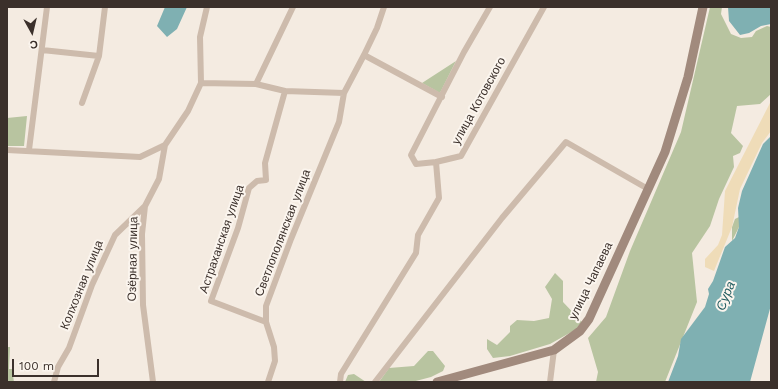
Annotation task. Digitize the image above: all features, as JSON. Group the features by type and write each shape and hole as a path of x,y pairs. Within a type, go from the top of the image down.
{"main road":[{"name":"улица Чапаева","path":"437,382 554,350 580,331 589,319 665,152 688,77 703,7"}],"street":[{"path":"29,150 47,7"},
{"path":"82,103 99,56 105,7"},
{"name":"Озёрная улица","path":"153,382 143,305 142,234 145,206 160,178 165,145 188,111 201,83 200,37 207,7"},
{"path":"256,84 293,7"},
{"name":"Светлополянская улица","path":"268,382 274,361 274,347 266,322 266,306 291,239 339,122 344,93 377,28 384,7"},
{"path":"364,55 442,97 464,52 490,7"},
{"name":"улица Котовского","path":"442,97 411,155 416,164 436,162 461,156 544,7"},
{"path":"42,50 99,56"},
{"path":"201,83 256,84 285,91 344,93"},
{"name":"Астраханская улица","path":"266,322 211,302 238,228 249,188 257,182 266,180 265,163 285,91"},
{"path":"375,382 502,218 566,142 648,189"},
{"path":"7,150 140,157 165,145"},
{"path":"340,382 341,374 416,253 418,235 439,198 436,162"},
{"name":"Колхозная улица","path":"54,382 58,367 69,348 92,285 115,235 145,206"},
{"path":"550,382 554,350"}],"green space":[{"path":"710,7 722,7 721,14 731,34 741,38 752,37 756,31 767,26 771,27 771,94 760,104 737,106 731,133 743,146 740,153 733,156 734,167 719,199 710,226 692,253 697,302 665,382 596,382 598,372 588,338 606,317 630,251 681,132"},
{"path":"456,61 440,93 422,83"},
{"path":"27,116 24,146 7,146 7,118"},
{"path":"739,217 739,227 732,241 732,227 735,219"},
{"path":"555,273 563,281 563,302 582,322 575,330 550,344 510,356 493,358 487,349 487,339 497,345 510,332 510,326 517,320 534,321 549,318 552,299 545,287"},
{"path":"7,347 10,347 9,369 12,369 14,382 7,382"},
{"path":"428,351 433,351 445,366 443,371 431,377 412,382 379,382 389,368 414,366"},
{"path":"354,374 366,382 345,382 348,375"}],"sand":[{"path":"771,101 771,131 762,143 740,189 732,227 714,271 705,267 705,259 718,245 722,235 725,191"}],"water":[{"path":"165,7 187,7 177,29 167,37 157,26"},
{"path":"728,7 771,7 771,24 761,26 749,33 740,35 729,21"},
{"name":"Сура","path":"771,136 771,305 750,382 668,382 678,356 681,339 705,307 709,294 708,289 713,281 725,247 735,238 739,227 738,208 742,191 763,144"}]}
